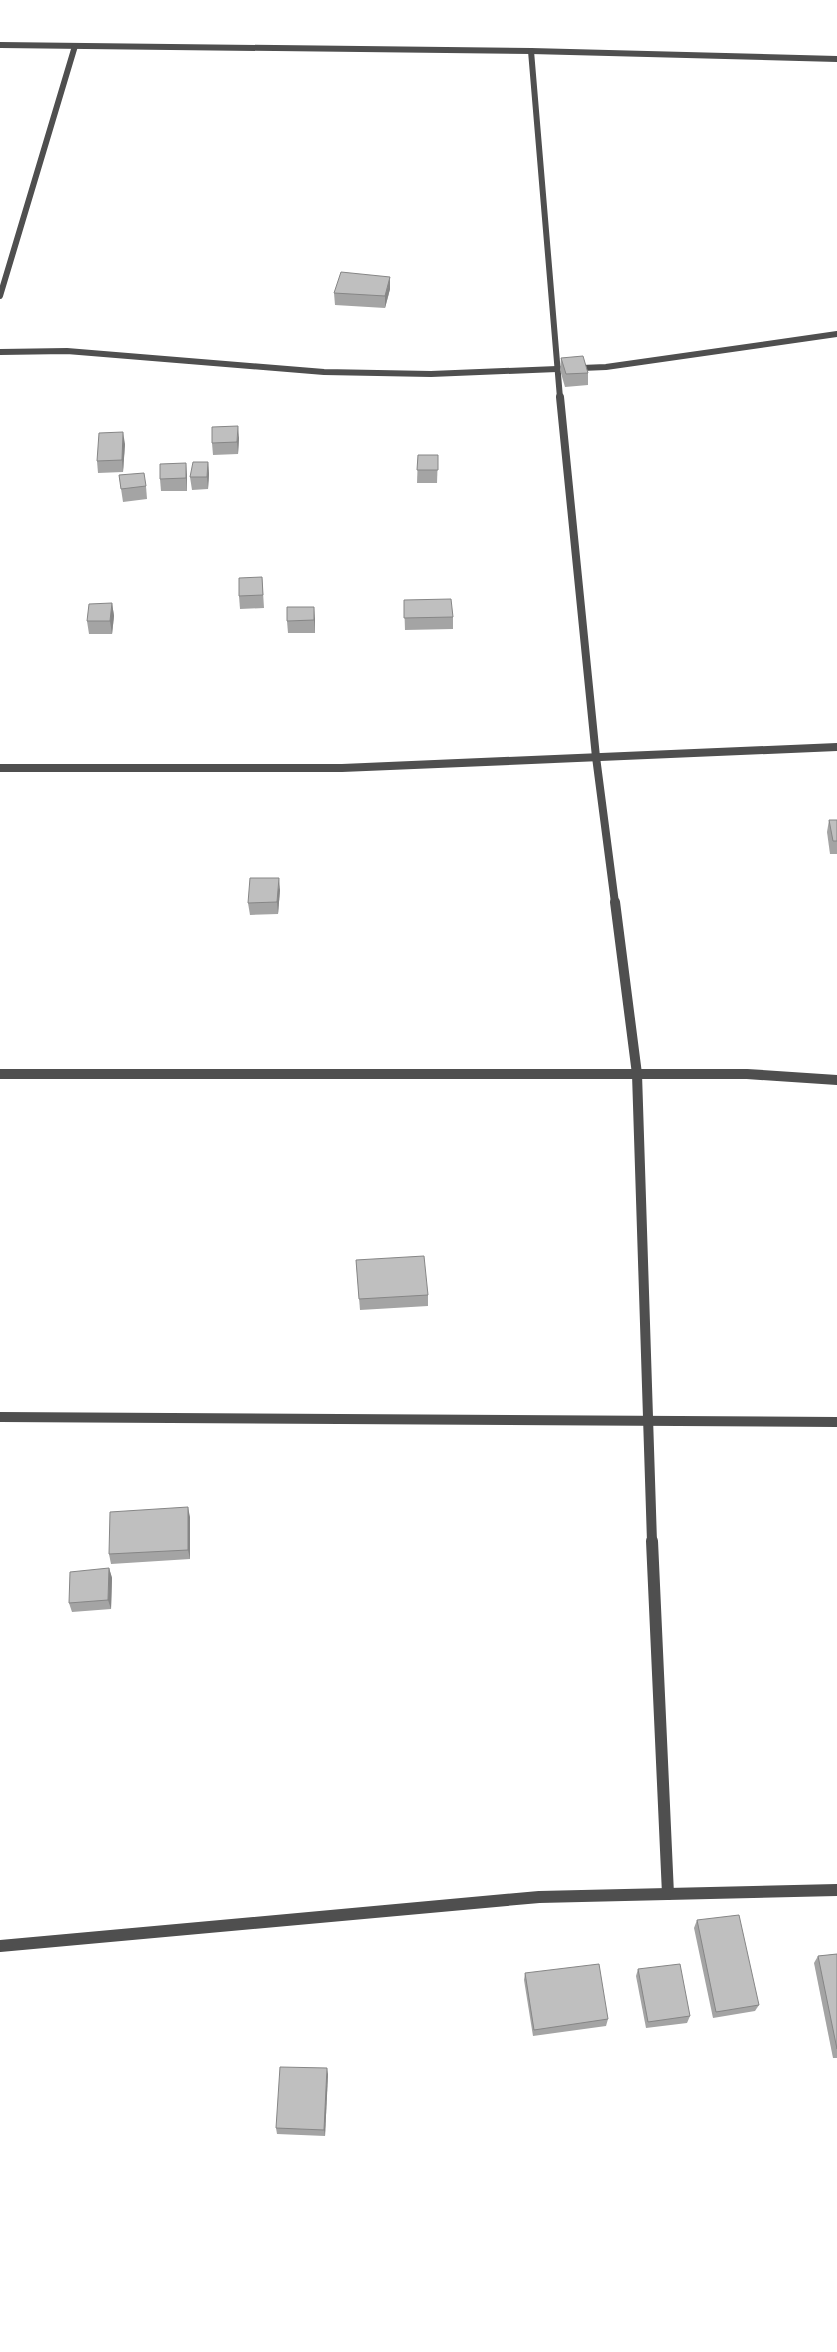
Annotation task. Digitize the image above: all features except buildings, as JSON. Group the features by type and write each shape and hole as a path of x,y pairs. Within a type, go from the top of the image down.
{"street":[{"path":"0,46 531,51 837,59"},
{"path":"0,296 75,46"},
{"path":"531,51 558,370 596,757 637,1074 647,1420 668,1894"},
{"path":"0,352 67,351 324,372 431,374 606,367 837,334"},
{"path":"0,768 342,768 837,747"},
{"path":"0,1074 747,1074 837,1080"},
{"path":"0,1417 837,1422"},
{"path":"0,1946 539,1896 837,1890"}]}
